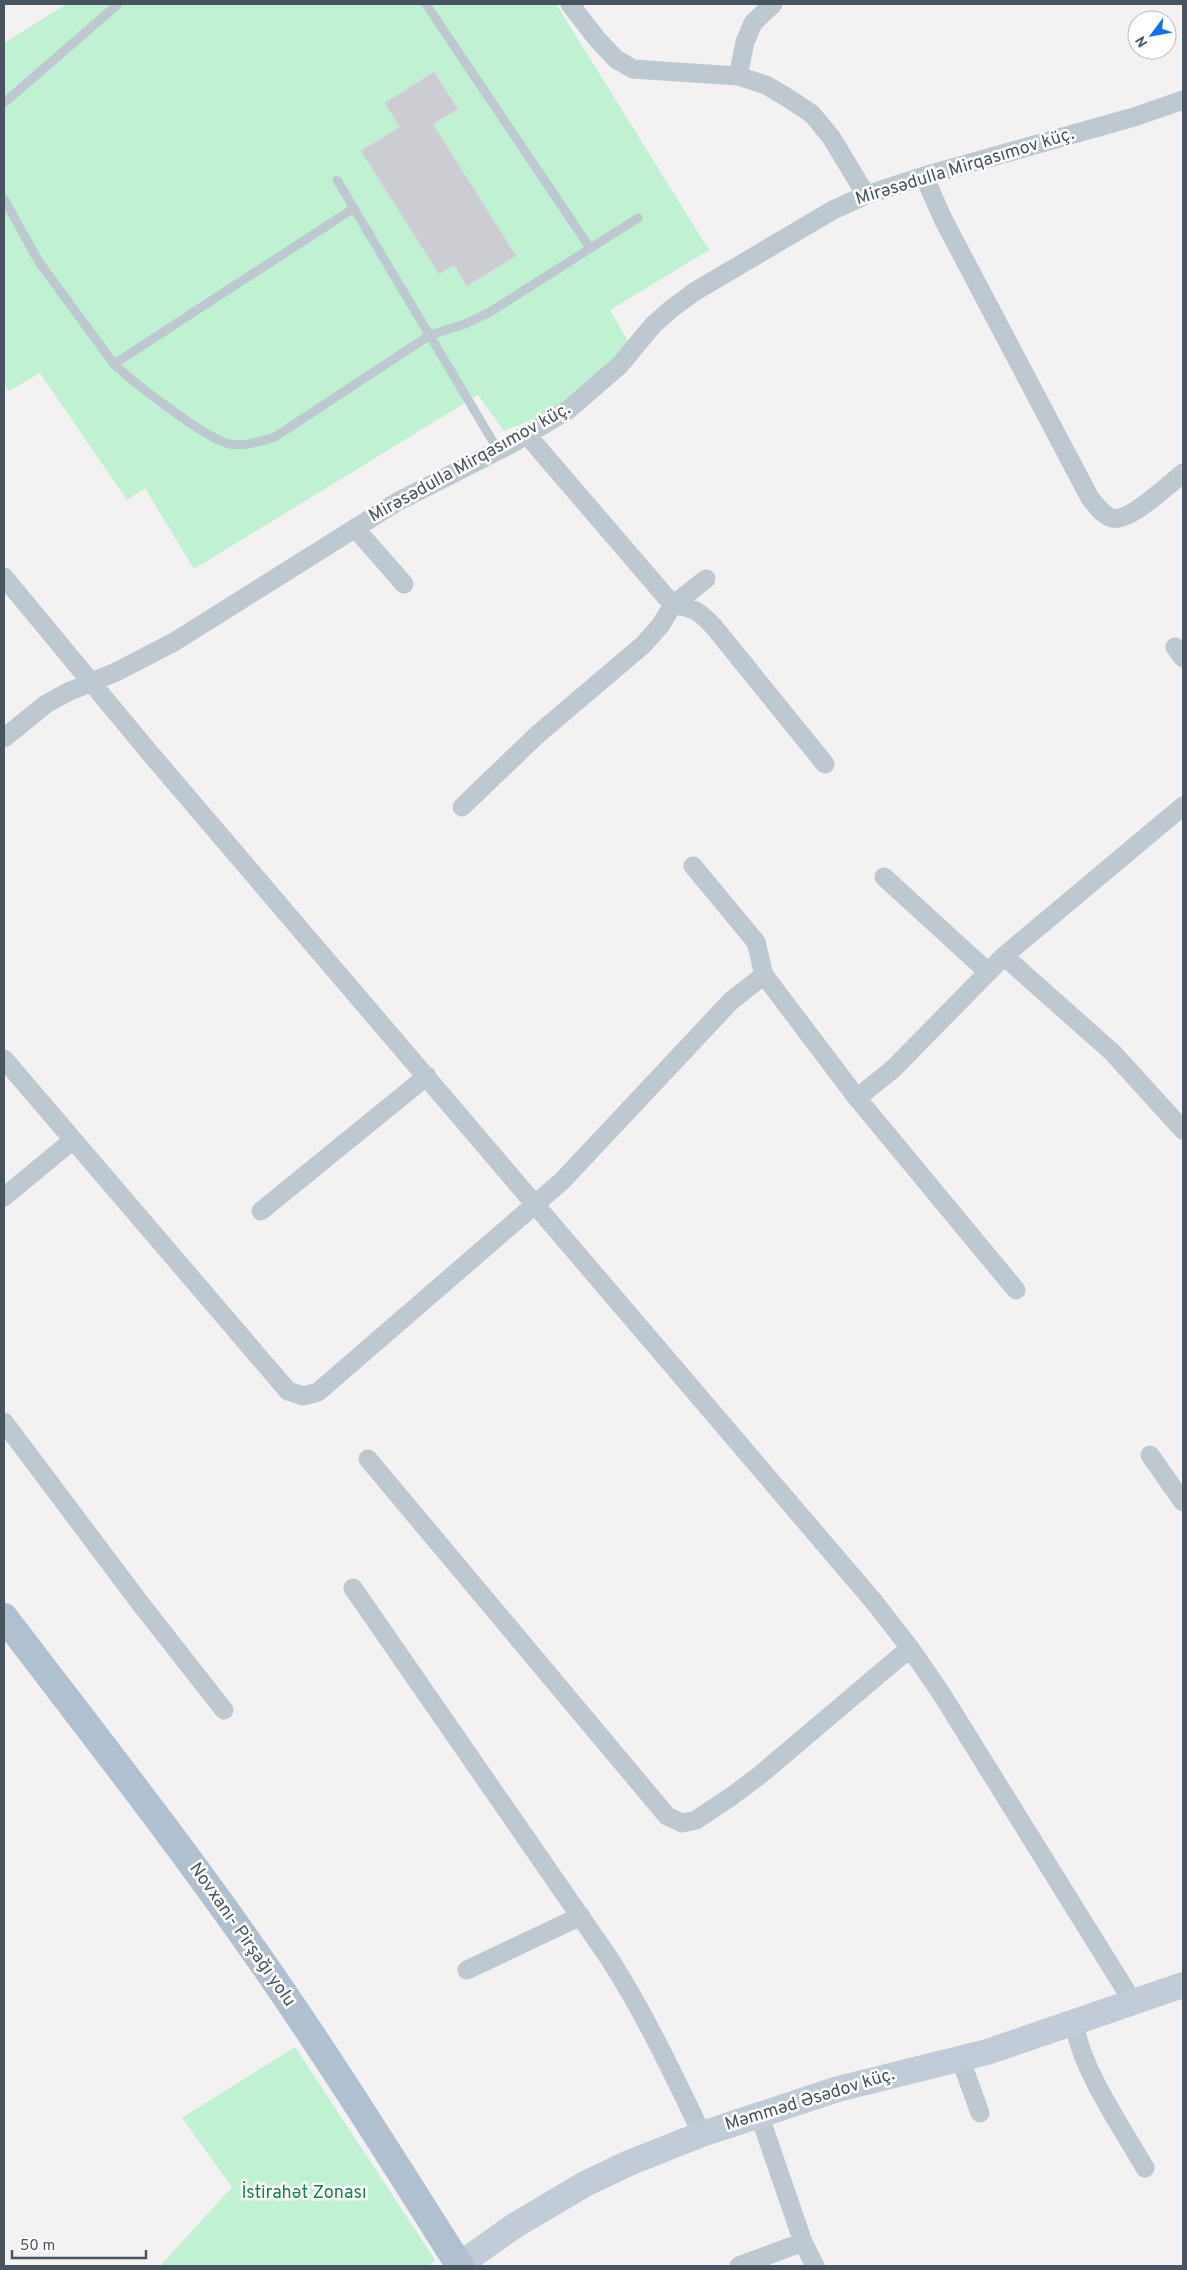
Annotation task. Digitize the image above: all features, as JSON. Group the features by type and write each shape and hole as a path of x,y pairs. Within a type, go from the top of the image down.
{"main road":[{"name":"Novxanı- Pirşağı yolu","path":"4,1617 184,1854 262,1962 321,2050 459,2266"}],"street":[{"path":"570,4 597,39 616,59 633,69 738,76 766,85 812,114 831,137 866,195"},
{"path":"738,76 745,42 753,24 773,4"},
{"name":"Mirəsədulla Mirqasımov küç.","path":"4,738 46,704 174,642 397,502 527,435 568,410 620,365 653,325 694,292 834,210 866,195 924,176 1134,117 1183,100"},
{"path":"924,176 961,254 1090,498 1101,512 1113,518 1128,516 1183,473"},
{"path":"527,435 673,605 690,607 714,627 825,764"},
{"path":"355,528 404,584"},
{"path":"4,577 149,752 875,1603 910,1648 941,1693 1133,2002"},
{"path":"462,806 537,735 643,645 660,626 673,605 706,579"},
{"path":"857,1098 893,1069 1004,956 1183,806"},
{"path":"693,866 756,942 764,975 857,1098 1016,1290"},
{"path":"884,877 988,972"},
{"path":"1004,956 1113,1053 1183,1130"},
{"path":"4,1059 288,1391 302,1396 318,1392 536,1204 598,1144 731,1001 764,975"},
{"path":"261,1211 426,1076"},
{"path":"4,1197 73,1140"},
{"path":"4,1422 140,1603 224,1710"},
{"path":"1150,1456 1183,1502"},
{"path":"368,1459 667,1816 682,1823 696,1820 760,1775 910,1648"},
{"path":"353,1588 581,1916 632,1995 660,2046 702,2134"},
{"path":"467,1970 581,1916"},
{"name":"Məmməd Əsədov küç.","path":"459,2266 514,2226 576,2189 629,2163 702,2134 838,2089 1018,2042 1183,1984"},
{"path":"1074,2021 1076,2039 1085,2061 1145,2168"},
{"path":"960,2058 980,2113"},
{"path":"759,2114 803,2242 815,2266"},
{"path":"739,2266 803,2242"}],"lane":[{"path":"4,103 118,4"},
{"path":"426,4 590,248"},
{"path":"337,180 498,450"},
{"path":"4,199 39,262 114,364 127,377 212,438 230,444 249,444 275,437 430,335 465,324 490,312 638,218"},
{"path":"114,364 354,208"}],"green space":[{"path":"67,4 556,4 709,250 610,310 628,341 604,371 574,396 540,416 504,431 478,395 194,569 145,488 127,500 40,373 9,391 4,383 4,43"},
{"name":"İstirahət Zonası","path":"295,2047 435,2260 430,2266 160,2266 232,2187 182,2118"}],"building":[{"path":"434,72 458,109 433,124 516,256 467,286 454,265 439,274 361,151 400,127 385,103"}]}
